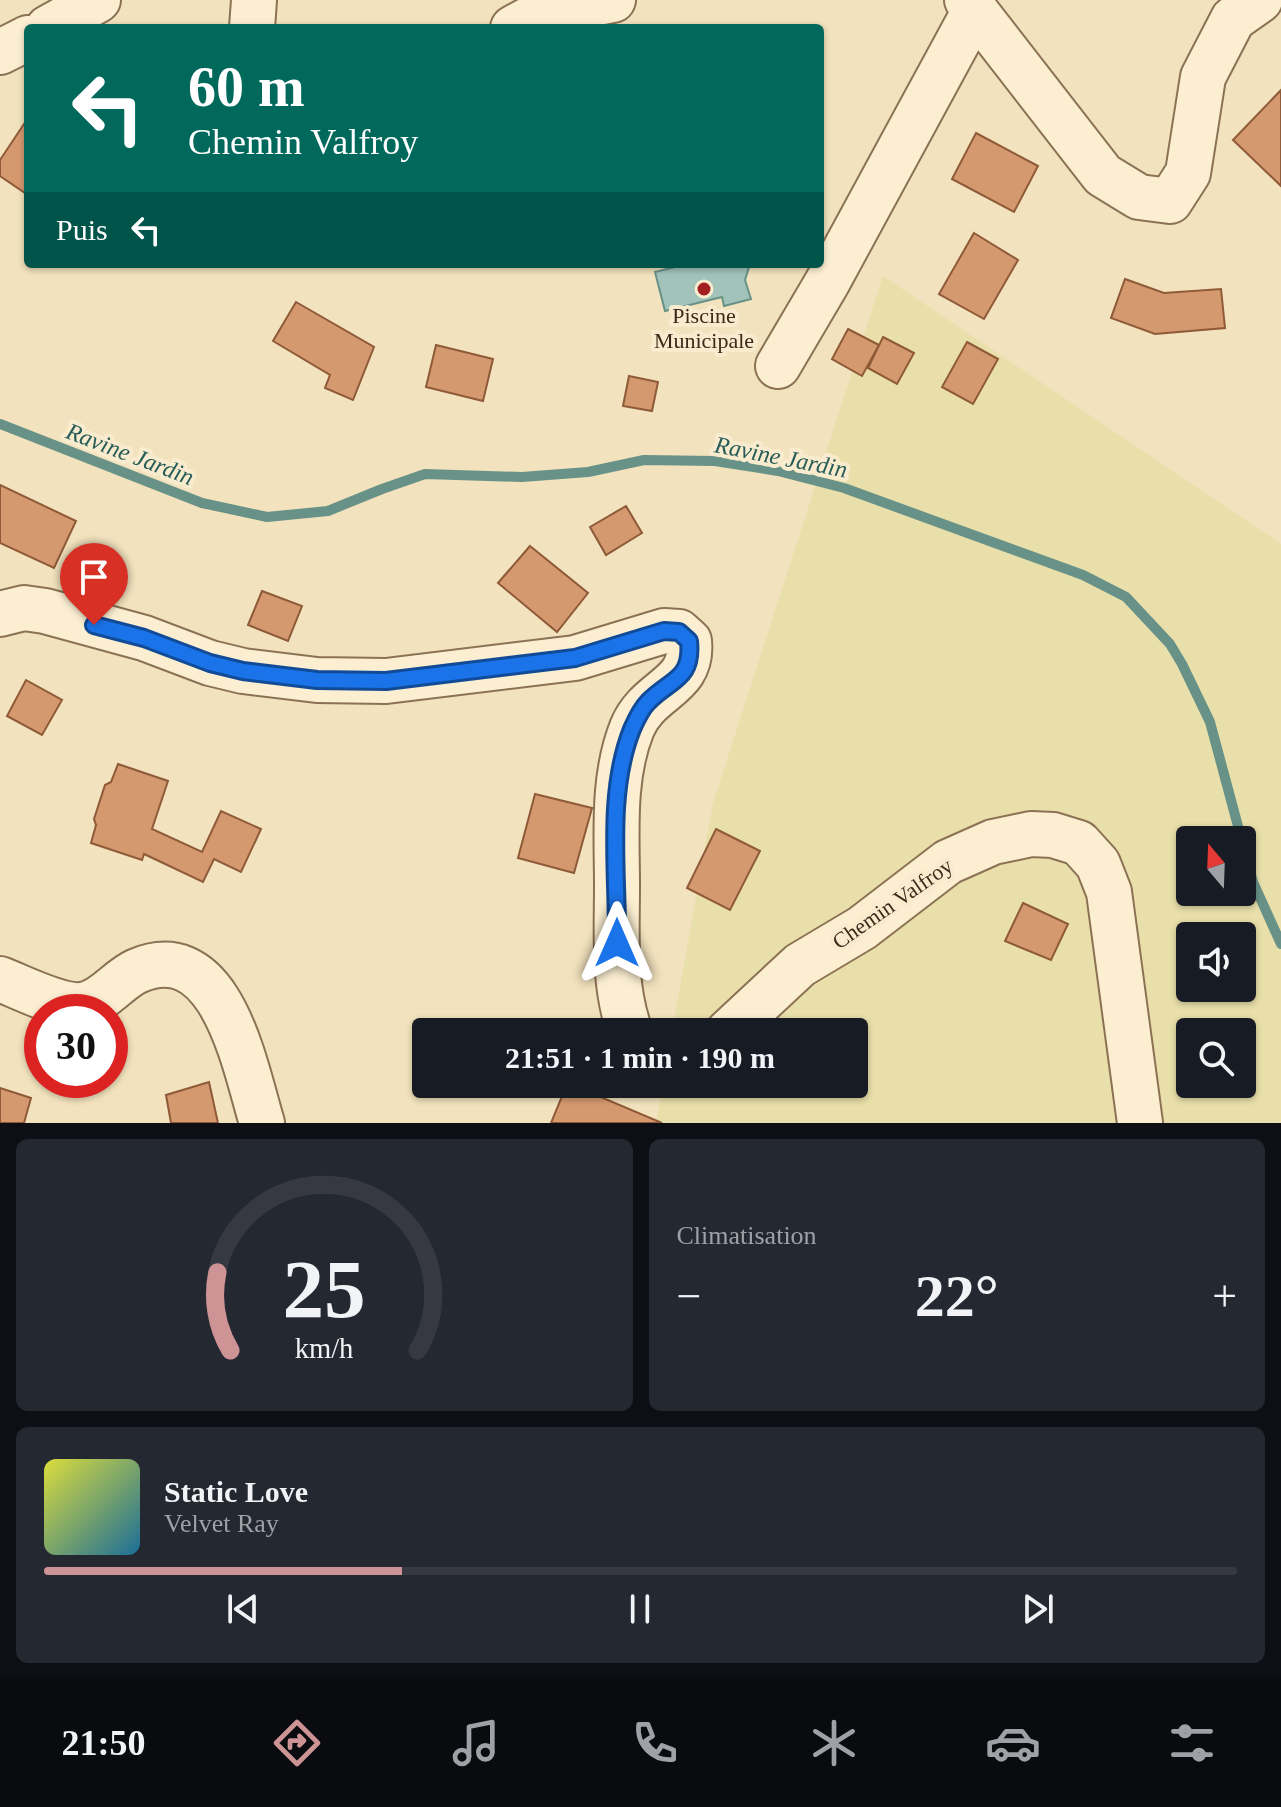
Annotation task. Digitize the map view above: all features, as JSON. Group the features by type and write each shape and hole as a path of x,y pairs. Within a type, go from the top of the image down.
{"street":[{"path":"252,24 254,0"},
{"path":"520,24 537,15 613,0"},
{"path":"778,366 828,281 971,5 1103,175 1139,197 1170,201 1188,173 1203,77 1233,19 1260,0"},
{"path":"55,24 91,2"},
{"path":"0,52 24,40"},
{"path":"0,614 24,608 45,611 144,638 210,663 243,671 317,680 386,681 575,658 664,631 679,632 689,641 691,654 686,670 647,703 633,727 623,762 618,803 617,973 627,1018"},
{"name":"Chemin Valfroy","path":"743,1018 800,965 862,928 948,862 993,842 1031,834 1053,835 1079,843 1098,864 1109,892 1140,1123"},
{"path":"0,979 76,1006 95,1003 108,990 137,971 166,964 193,972 214,992 233,1030 262,1123"}],"shaded area":[{"path":"883,276 1281,544 1281,1123 656,1123 660,1098 868,1098 868,1018 675,1018 713,803"}],"water":[{"name":"Piscine Municipale","path":"671,268 749,268 745,280 751,299 724,306 722,297 665,311 655,272"}],"building":[{"path":"1281,90 1281,186 1233,140"},
{"path":"24,124 24,192 0,176 0,160"},
{"path":"976,133 1038,166 1014,212 952,179"},
{"path":"974,233 1018,260 984,319 939,294"},
{"path":"1125,279 1164,293 1221,289 1225,328 1155,334 1111,318"},
{"path":"296,302 374,347 353,400 325,388 330,375 273,341"},
{"path":"848,329 879,345 862,376 832,359"},
{"path":"883,337 914,353 897,384 868,368"},
{"path":"967,342 998,359 973,404 942,387"},
{"path":"436,345 493,359 483,401 426,387"},
{"path":"629,376 658,382 652,411 623,406"},
{"path":"0,485 76,521 54,568 0,543"},
{"path":"626,506 642,533 606,555 590,527"},
{"path":"530,546 588,593 557,632 498,583"},
{"path":"262,591 302,606 288,641 248,625"},
{"path":"26,680 62,700 42,735 7,716"},
{"path":"118,764 168,781 152,829 202,852 221,811 261,829 241,872 214,859 203,882 144,854 142,860 91,843 96,825 94,819 105,785 111,782"},
{"path":"535,794 592,808 574,873 518,858"},
{"path":"716,829 760,851 730,910 687,888"},
{"path":"1023,903 1068,924 1051,960 1005,941"},
{"path":"209,1082 218,1123 171,1123 166,1095"},
{"path":"0,1088 31,1098 24,1123 0,1123"},
{"path":"561,1098 603,1098 662,1123 551,1123"}],"waterway":[{"name":"Ravine Jardin","path":"0,424 202,503 267,517 328,511 425,474 522,477 588,472 644,460 715,461 778,471 844,488 1083,575 1126,597 1170,644 1182,664 1210,722 1253,882 1281,944"}],"place":[{"name":"Piscine Municipale","path":"704,289"}],"route":[{"path":"94,625 243,671 317,680 386,681 575,658 664,631 679,632 689,641 691,654 686,670 647,703 633,727 623,762 616,817 617,943"}]}
